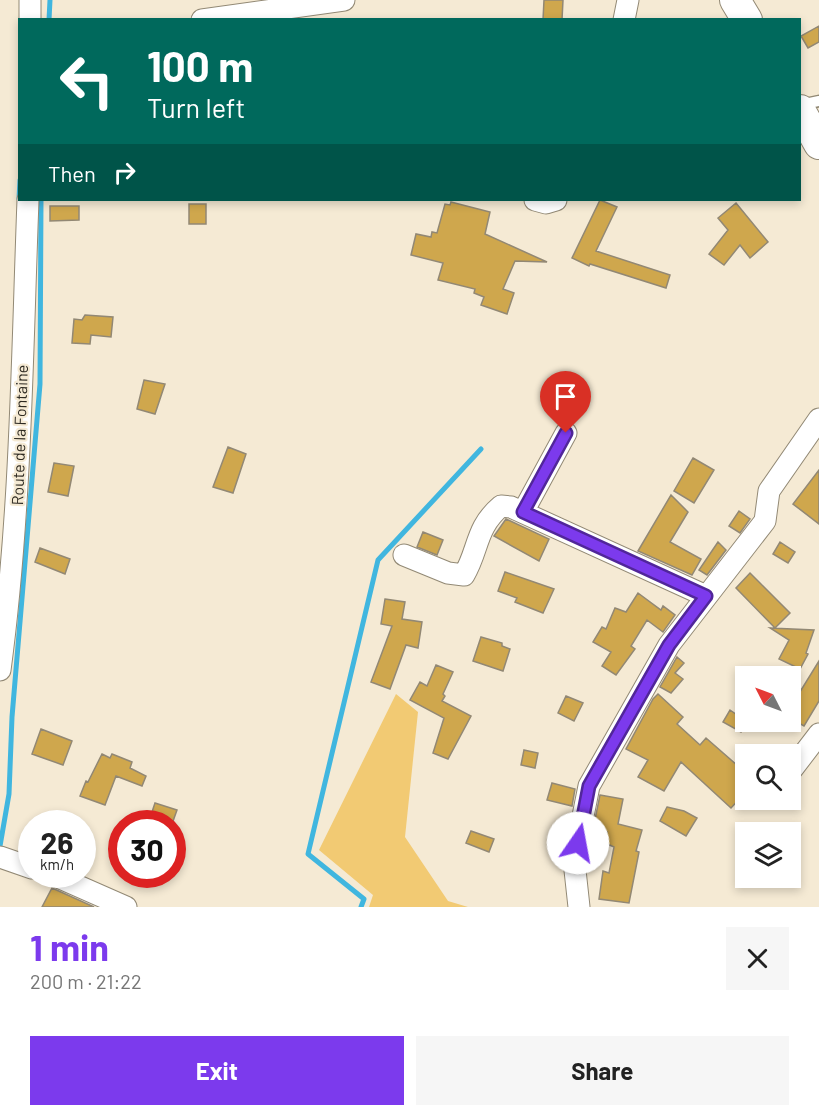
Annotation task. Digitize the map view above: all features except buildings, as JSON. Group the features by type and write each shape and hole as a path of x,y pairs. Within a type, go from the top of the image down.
{"main road":[{"path":"735,0 746,18"},
{"path":"801,112 819,144"}],"street":[{"path":"30,0 30,18"},
{"path":"216,18 344,0"},
{"path":"624,18 628,0"},
{"name":"Route de la Fontaine","path":"0,670 10,597 17,508 28,201"},
{"path":"579,907 574,861 589,786 669,645 765,521 769,491 819,419"},
{"path":"523,512 566,433"},
{"path":"404,555 448,573 464,575 480,531 501,506 511,507 706,596"},
{"path":"801,758 819,735"},
{"path":"0,857 18,863"},
{"path":"83,888 126,907"}],"lane":[{"path":"801,105 819,101"}],"shaded area":[{"path":"396,694 418,712 405,837 448,901 468,907 369,907 373,895 319,850"}],"waterway":[{"path":"49,18 50,0"},
{"path":"0,846 9,794 12,717 40,384 41,201"},
{"path":"361,907 364,899 308,854 378,560 481,449"}],"route":[{"path":"566,433 523,512 706,596 669,645 589,786 578,843"}]}
